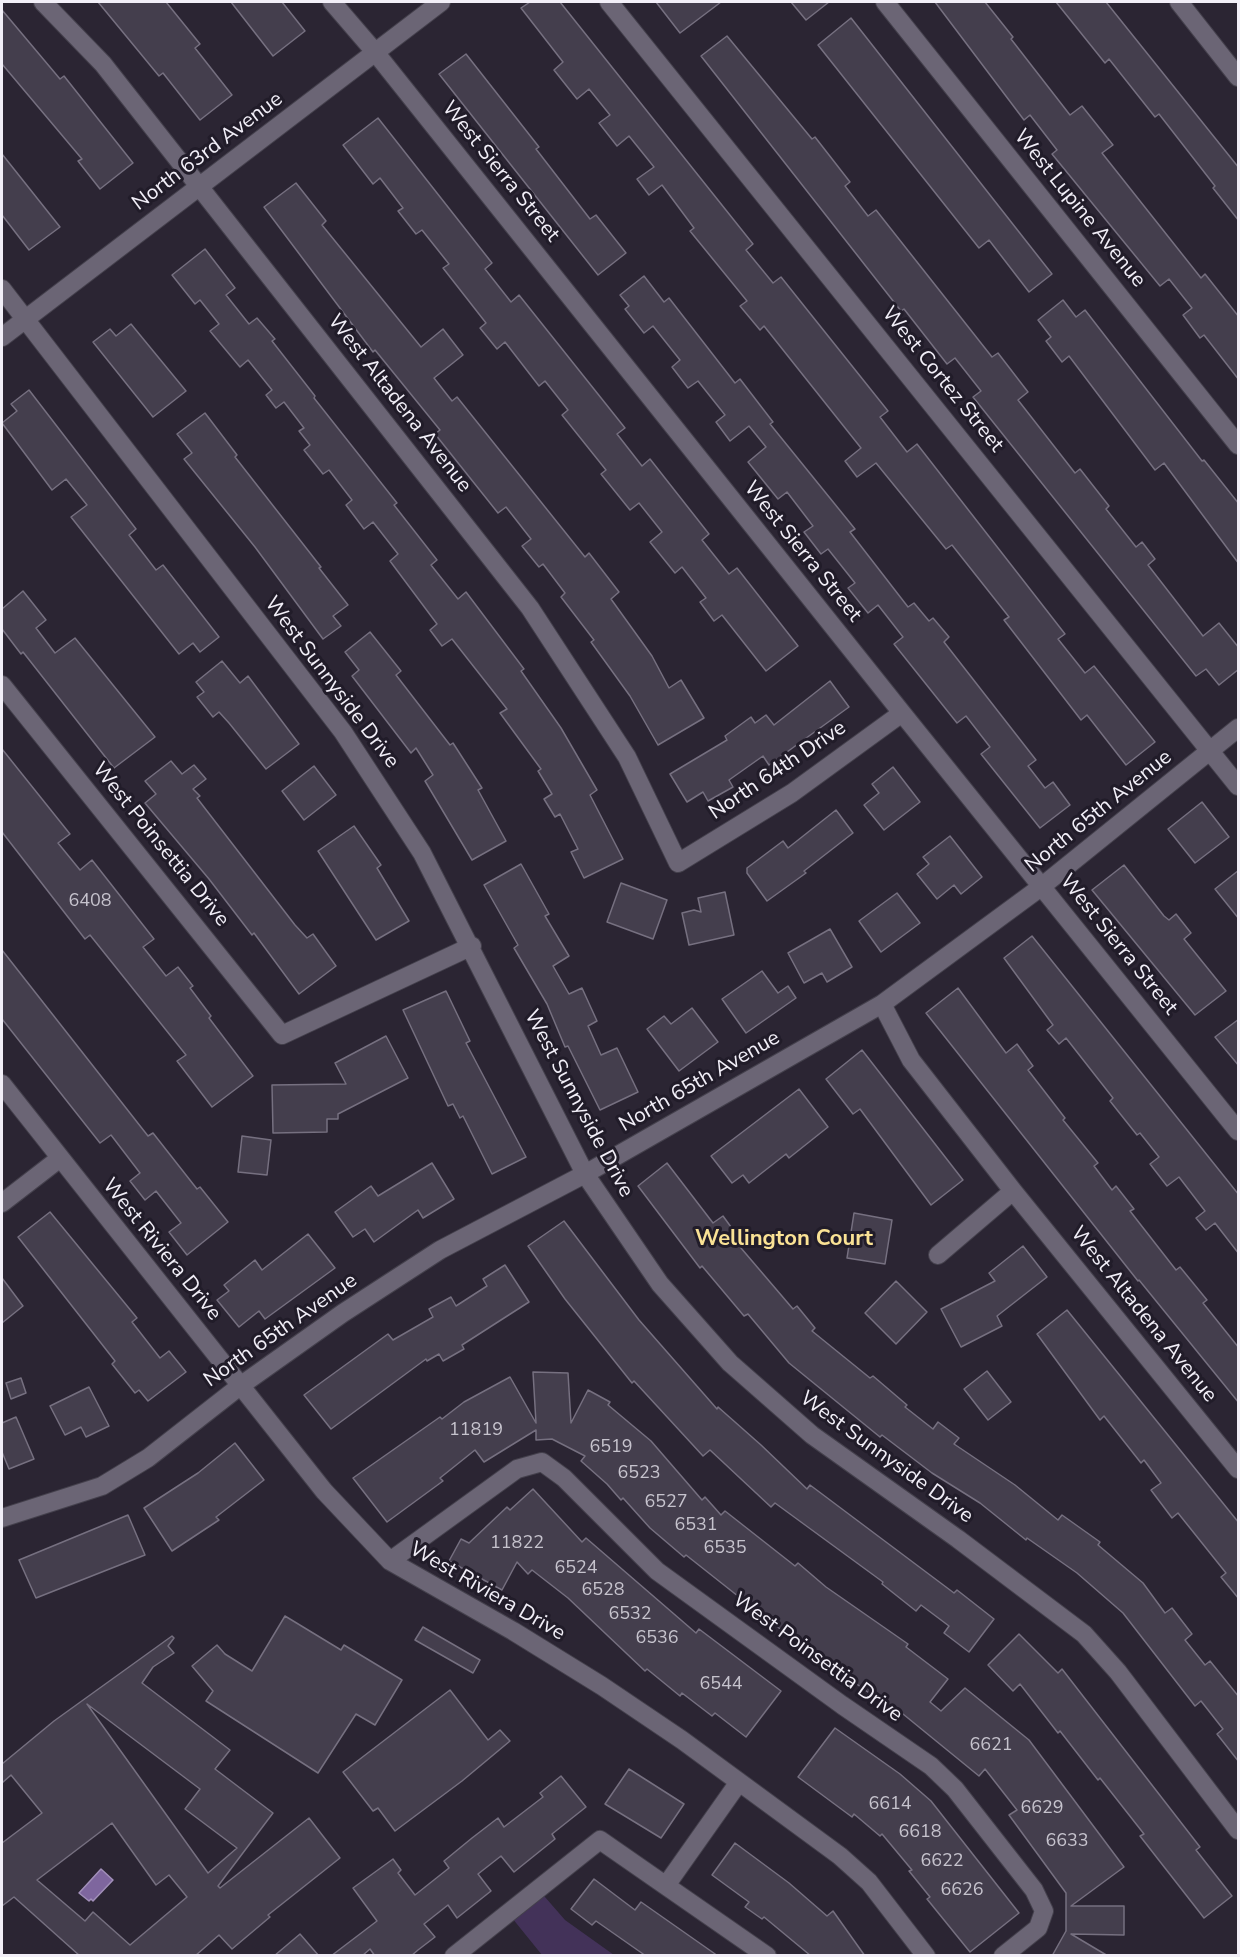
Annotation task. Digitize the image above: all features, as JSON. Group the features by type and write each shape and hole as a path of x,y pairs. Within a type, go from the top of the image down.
{"street":[{"name":"West Altadena Avenue","path":"43,2 103,64 530,608 627,757 678,863"},
{"name":"West Sierra Street","path":"332,2 375,52 1041,887 1239,1131"},
{"name":"North 63rd Avenue","path":"2,337 441,2"},
{"name":"West Cortez Street","path":"609,2 1239,786"},
{"name":"West Lupine Avenue","path":"885,2 1239,445"},
{"path":"1179,2 1239,77"},
{"name":"West Sunnyside Drive","path":"2,289 343,732 422,853 585,1174 660,1284 730,1363 812,1435 958,1539 1084,1634 1118,1672 1239,1830"},
{"name":"West Poinsettia Drive","path":"2,685 282,1035 471,946"},
{"name":"North 64th Drive","path":"678,863 792,793 902,713"},
{"name":"North 65th Avenue","path":"2,1518 102,1486 148,1458 240,1386 343,1313 440,1250 585,1174 882,1004 1041,887 1239,728"},
{"name":"West Altadena Avenue","path":"882,1004 911,1060 1013,1191 1239,1469"},
{"name":"West Riviera Drive","path":"2,1084 59,1159 324,1491 390,1561 513,1631 602,1686 840,1856 869,1882 926,1956"},
{"path":"2,1203 59,1159"},
{"path":"938,1255 1013,1191"},
{"name":"West Poinsettia Drive","path":"390,1561 517,1469 542,1461 564,1478 657,1571 842,1706 931,1766 955,1789 1034,1890 1044,1911 1038,1928 1003,1956"},
{"path":"667,1884 739,1782"},
{"path":"454,1956 600,1840 667,1884 767,1956"}],"shaded area":[{"path":"101,1869 113,1880 93,1901 91,1899 89,1901 79,1893"},
{"path":"538,1889 565,1920 614,1955 542,1955 508,1913"}],"building":[{"path":"98,2 166,2 200,44 195,48 232,95 200,120 163,73 159,76"},
{"path":"231,2 282,2 305,31 273,56"},
{"path":"530,2 560,2 753,244 746,250 773,283 781,277 888,411 880,417 907,452 917,444 1065,634 1058,639 1085,673 1094,666 1155,742 1126,765 1087,715 1081,720 1004,620 1009,617 952,545 946,549 876,463 857,477 845,461 861,448 764,326 760,330 740,306 747,301 690,231 694,228 662,185 649,195 637,179 654,167 629,136 617,146 599,123 610,115 589,89 577,99 554,70 563,62 521,8"},
{"path":"656,2 721,2 680,33"},
{"path":"791,2 829,2 806,20"},
{"path":"935,2 985,2 1070,115 1082,106 1113,145 1102,153 1201,278 1205,274 1239,317 1239,380 1204,335 1200,338 1183,315 1192,308 1169,279 1160,286 1052,154 1057,150 1030,115 1024,120"},
{"path":"1056,2 1106,2 1239,168 1239,221 1159,114 1155,117 1109,59 1105,63"},
{"path":"2,10 60,79 64,76 133,163 100,189 78,161 82,159 2,64"},
{"path":"851,18 1052,274 1029,292 989,240 979,248 818,45"},
{"path":"727,36 812,139 815,137 850,182 845,186 868,216 876,210 992,357 998,353 1028,392 1018,400 1075,473 1080,469 1109,506 1106,509 1136,547 1142,542 1155,559 1148,565 1203,636 1219,623 1239,648 1239,669 1219,685 1206,669 1196,676 973,397 981,391 955,358 947,364 904,309 901,311 701,56"},
{"path":"466,54 539,147 536,149 590,219 596,215 626,253 598,275 439,74"},
{"path":"378,118 492,263 485,269 511,302 519,295 625,428 617,434 642,466 650,459 709,534 702,540 729,574 737,568 798,646 766,671 722,615 714,621 700,602 706,598 682,567 675,573 650,542 662,532 639,503 630,510 601,474 606,470 562,415 568,410 545,381 539,386 505,342 497,349 480,328 486,323 443,268 449,264 422,230 416,234 398,211 403,208 380,178 373,184 343,145"},
{"path":"2,154 60,227 29,250 2,215"},
{"path":"296,183 326,221 322,225 421,347 443,329 463,355 434,378 452,401 457,397 585,557 589,553 619,592 611,599 652,656 669,688 681,680 704,718 658,745 630,696 591,642 594,640 561,597 565,593 543,564 539,567 522,546 531,539 506,507 498,513 435,434 440,430 375,350 373,352 264,207"},
{"path":"205,249 235,288 226,295 249,324 257,318 275,339 272,341 397,503 394,505 437,560 431,565 458,599 466,592 524,669 521,671 561,728 597,790 590,795 623,859 584,878 571,852 578,849 560,814 555,817 544,799 552,794 538,771 541,769 500,713 507,709 452,639 442,646 430,630 437,624 390,561 398,554 373,522 364,529 346,505 352,500 329,470 323,474 304,450 310,445 299,431 304,428 284,402 276,408 266,395 272,390 248,360 240,367 210,331 219,324 200,300 195,304 172,275"},
{"path":"644,276 664,302 669,298 735,383 740,379 773,422 770,424 855,529 850,532 908,607 914,603 929,621 933,618 949,637 944,642 1036,760 1028,766 1045,788 1053,782 1070,805 1040,828 981,754 990,747 966,716 957,723 894,644 903,637 878,605 868,613 848,588 855,583 828,549 821,554 804,532 813,526 787,492 778,499 748,462 766,447 749,426 730,441 716,422 725,415 698,381 688,388 672,367 680,360 653,326 644,333 625,309 629,306 620,295"},
{"path":"1063,300 1076,317 1085,310 1202,461 1204,460 1239,504 1239,564 1164,463 1155,470 1069,356 1062,362 1046,341 1051,337 1038,320"},
{"path":"131,324 186,391 153,417 93,342 110,329 116,336"},
{"path":"29,390 136,529 129,535 156,570 163,565 219,637 200,652 193,643 179,654 71,517 87,505 66,479 52,490 2,423 17,411 11,404"},
{"path":"205,413 237,455 235,457 348,605 333,616 341,626 323,639 255,547 184,459 192,453 177,434"},
{"path":"23,591 46,620 36,628 55,653 75,638 155,737 114,768 23,652 21,654 2,629 2,609"},
{"path":"370,632 401,671 396,675 450,745 453,743 482,788 478,790 506,841 472,860 425,781 433,775 416,748 411,753 352,676 359,670 345,652"},
{"path":"222,661 240,683 248,676 299,744 266,769 219,712 213,717 197,697 204,692 196,682"},
{"path":"830,681 849,707 769,765 763,756 729,780 733,787 708,801 703,792 687,802 670,774 727,740 725,736 751,717 755,723 766,715 774,725"},
{"path":"2,749 70,834 58,843 80,870 92,860 154,939 143,947 166,976 178,967 193,986 190,988 211,1016 209,1018 253,1076 212,1107 177,1061 186,1055 90,935 85,939 2,832"},
{"path":"171,761 182,774 194,765 206,779 193,789 200,796 197,798 295,925 307,938 313,934 336,966 299,994 254,933 252,935 209,879 145,803 156,794 145,781"},
{"path":"314,766 336,795 304,820 282,791"},
{"path":"893,767 920,802 884,830 864,805 879,793 872,784"},
{"path":"1202,802 1229,837 1195,863 1168,829"},
{"path":"836,810 853,833 804,871 806,873 767,901 747,873 747,868 783,841 788,848"},
{"path":"354,826 381,865 377,868 409,921 376,940 318,851"},
{"path":"950,836 982,877 961,894 954,885 937,899 917,874 929,864 923,857"},
{"path":"521,864 549,914 545,916 569,956 553,966 569,994 582,988 597,1021 588,1026 601,1055 617,1048 638,1092 600,1110 568,1046 565,1047 547,1004 514,948 518,945 484,885"},
{"path":"1124,865 1164,916 1169,920 1176,914 1191,933 1184,939 1226,991 1195,1015 1092,890"},
{"path":"1239,870 1239,919 1215,889"},
{"path":"621,883 667,900 653,939 607,922"},
{"path":"725,892 734,935 689,945 682,913 694,910 701,912 698,898"},
{"path":"897,893 920,923 881,952 859,921"},
{"path":"830,929 852,967 827,982 822,973 804,983 788,953"},
{"path":"1032,936 1239,1195 1239,1254 1215,1223 1206,1230 1196,1218 1205,1211 1179,1177 1167,1186 1150,1164 1159,1157 1140,1133 1137,1135 1110,1101 1113,1098 1066,1038 1059,1044 1047,1030 1053,1025 1004,958"},
{"path":"2,950 148,1136 153,1133 197,1189 200,1187 228,1222 187,1255 169,1232 181,1223 156,1191 145,1200 130,1181 140,1173 111,1135 100,1143 2,1019"},
{"path":"762,971 778,993 788,986 796,998 746,1033 722,999"},
{"path":"958,988 1006,1053 1017,1044 1033,1066 1028,1070 1065,1118 1063,1120 1098,1163 1094,1166 1112,1190 1116,1186 1134,1209 1130,1211 1176,1270 1180,1267 1207,1300 1203,1303 1239,1348 1239,1403 1138,1281 926,1013"},
{"path":"446,991 470,1041 466,1043 526,1157 492,1174 463,1116 460,1118 453,1104 448,1106 403,1010"},
{"path":"692,1008 718,1042 679,1071 647,1029 664,1016 671,1024"},
{"path":"1239,1019 1239,1066 1215,1037"},
{"path":"386,1036 408,1078 338,1114 338,1119 327,1119 327,1132 273,1133 272,1085 346,1084 335,1063"},
{"path":"862,1050 963,1180 931,1205 860,1109 853,1114 826,1079"},
{"path":"799,1089 828,1127 789,1158 786,1154 749,1183 743,1175 732,1183 711,1156"},
{"path":"242,1136 271,1140 267,1175 238,1172"},
{"path":"432,1163 454,1199 423,1218 418,1210 374,1242 365,1229 353,1237 335,1212 371,1186 378,1196"},
{"path":"667,1163 713,1223 723,1216 739,1238 735,1241 793,1309 797,1306 815,1328 812,1331 870,1378 873,1376 907,1405 905,1407 933,1429 938,1422 959,1438 954,1444 1015,1485 1058,1520 1062,1515 1100,1542 1098,1545 1143,1583 1165,1613 1172,1608 1192,1634 1185,1640 1205,1665 1210,1661 1239,1697 1239,1762 1217,1734 1223,1729 1201,1701 1195,1706 1123,1613 1077,1573 1027,1538 1026,1540 980,1503 932,1473 882,1435 880,1437 789,1363 748,1314 744,1316 702,1266 700,1268 638,1186"},
{"path":"50,1212 137,1318 132,1322 160,1358 169,1351 186,1372 148,1401 139,1390 135,1393 112,1364 115,1361 18,1237"},
{"path":"854,1213 892,1220 885,1264 847,1258"},
{"path":"564,1221 639,1320 717,1409 718,1407 761,1445 807,1489 810,1485 954,1593 957,1590 994,1619 969,1652 944,1633 949,1626 921,1605 916,1611 882,1584 883,1582 775,1503 771,1507 710,1450 703,1456 634,1381 632,1383 565,1299 528,1246"},
{"path":"308,1234 335,1268 265,1319 259,1311 239,1327 217,1300 229,1291 224,1285 255,1260 262,1270"},
{"path":"1023,1246 1047,1277 997,1316 1002,1326 961,1347 941,1309 995,1281 989,1273"},
{"path":"505,1265 529,1302 462,1345 464,1349 443,1361 439,1354 427,1361 426,1359 331,1429 304,1395 388,1334 393,1340 433,1317 429,1309 451,1297 456,1306 487,1286 483,1279"},
{"path":"2,1278 23,1306 2,1323"},
{"path":"896,1281 927,1312 896,1344 865,1313"},
{"path":"1067,1310 1239,1523 1239,1599 1221,1577 1226,1573 1178,1513 1172,1518 1151,1490 1161,1483 1144,1460 1141,1463 1104,1416 1100,1420 1037,1334"},
{"path":"987,1371 1011,1402 988,1420 964,1389"},
{"path":"533,1372 568,1373 571,1423 588,1390 610,1402 608,1405 651,1441 702,1500 705,1497 721,1515 725,1511 795,1566 798,1563 826,1587 908,1644 906,1647 948,1679 930,1702 941,1711 965,1688 1029,1740 1124,1867 1071,1906 1124,1906 1124,1935 1071,1934 1108,1956 1052,1956 1066,1931 1066,1893 1009,1815 1017,1810 985,1769 979,1776 903,1714 901,1716 772,1623 686,1555 684,1557 650,1528 623,1498 621,1500 581,1461 585,1456 552,1439 536,1440 536,1430 484,1462 475,1450 440,1478 443,1481 387,1522 353,1478 440,1417 442,1419 464,1402 510,1377 536,1423"},
{"path":"21,1378 26,1393 11,1399 6,1383"},
{"path":"89,1387 109,1426 86,1437 81,1427 65,1435 50,1406"},
{"path":"16,1417 34,1459 9,1469 2,1452 2,1423"},
{"path":"235,1443 264,1480 216,1517 219,1520 172,1551 144,1508 198,1473"},
{"path":"533,1489 582,1542 586,1538 696,1633 699,1629 781,1691 746,1737 715,1713 712,1716 682,1693 680,1696 647,1669 645,1671 568,1598 532,1570 528,1574 517,1562 502,1590 449,1561 461,1539 469,1543 507,1507 510,1510"},
{"path":"128,1515 145,1555 36,1598 19,1560"},
{"path":"285,1616 341,1650 344,1645 402,1680 375,1725 356,1714 318,1773 206,1701 213,1691 192,1666 217,1645 225,1654 252,1671"},
{"path":"423,1627 480,1660 473,1673 415,1640"},
{"path":"1019,1634 1058,1673 1062,1669 1200,1847 1196,1850 1232,1896 1204,1918 1140,1836 1144,1834 1100,1778 1098,1780 1020,1684 1013,1691 988,1665"},
{"path":"172,1636 174,1638 168,1646 174,1653 153,1667 142,1683 230,1750 215,1769 273,1813 218,1886 220,1888 309,1818 340,1858 268,1915 270,1917 232,1949 219,1935 195,1956 80,1956 14,1897 2,1906 2,1843 42,1813 11,1775 2,1783 2,1764 54,1721","holes":["87,1704 200,1789 185,1809 237,1848 208,1873","112,1823 156,1885 169,1875 187,1897 130,1945 93,1912 85,1921 37,1880"]},
{"path":"450,1690 488,1740 500,1730 510,1741 462,1781 395,1831 378,1808 373,1811 343,1772"},
{"path":"835,1728 900,1774 931,1801 1019,1913 970,1952 927,1899 930,1897 909,1871 912,1870 882,1834 880,1836 854,1814 852,1817 798,1777"},
{"path":"629,1769 684,1804 661,1838 605,1804"},
{"path":"561,1776 586,1807 552,1834 555,1839 514,1872 501,1856 478,1874 491,1891 457,1918 448,1905 424,1924 435,1937 411,1956 375,1956 370,1949 362,1956 331,1956 377,1921 353,1888 393,1859 401,1870 398,1873 415,1895 449,1868 444,1861 472,1838 498,1818 504,1827 543,1797 540,1793"},
{"path":"735,1843 789,1883 827,1916 833,1911 865,1956 811,1956 764,1917 762,1919 745,1907 749,1902 712,1875"},
{"path":"594,1879 635,1910 641,1902 718,1956 646,1956 596,1921 592,1925 571,1909"},
{"path":"300,1934 319,1956 274,1956"}],"district":[{"name":"Wellington Court","path":"784,1240"}]}
